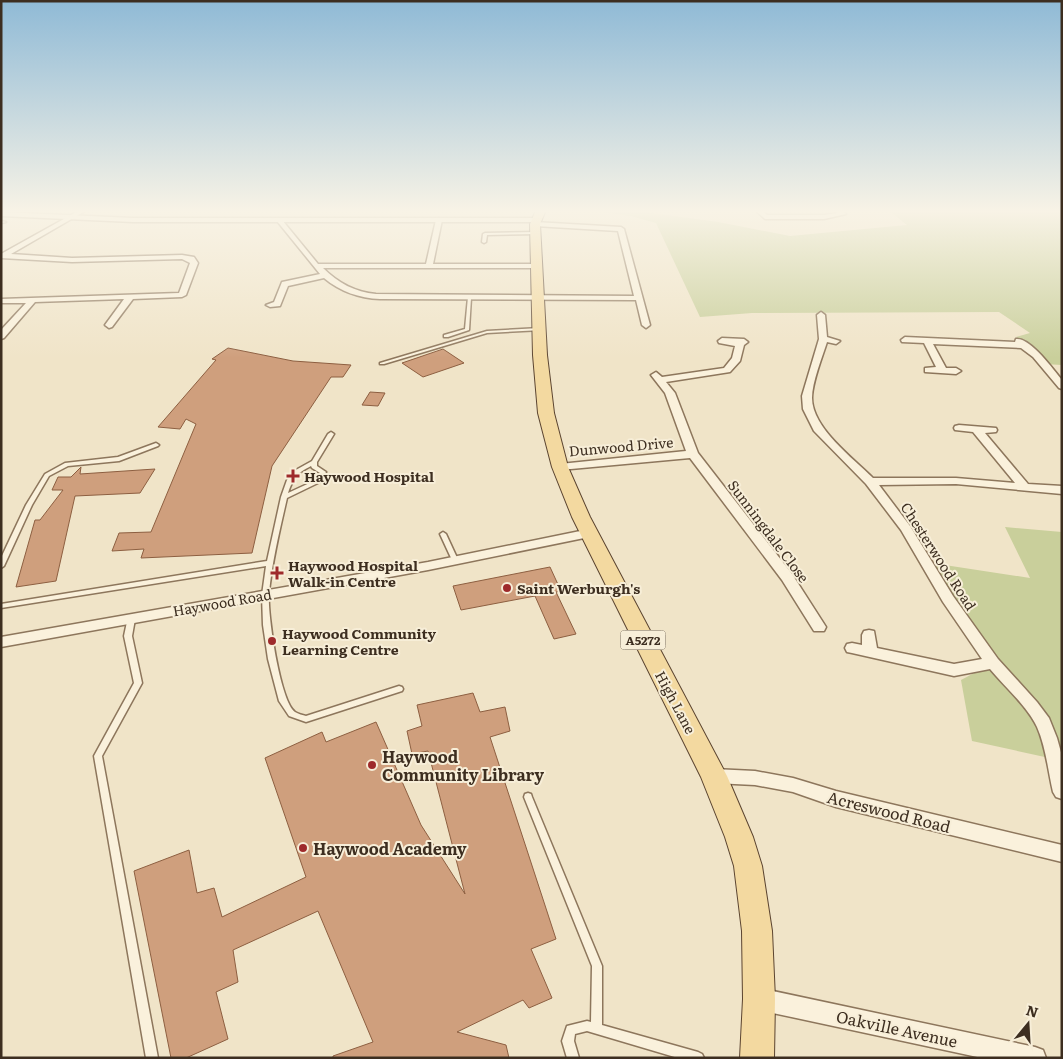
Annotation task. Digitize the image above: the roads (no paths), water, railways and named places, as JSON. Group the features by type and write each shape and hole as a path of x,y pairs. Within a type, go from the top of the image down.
{"main road":[{"name":"High Lane","path":"536,259 546,413 560,467 577,508 714,776 739,837 748,866 757,931 759,998 757,1058"}],"street":[{"path":"62,259 105,259"},
{"path":"1,301 182,295 194,263 189,259"},
{"path":"312,259 335,282 354,292 372,296 639,298"},
{"path":"429,266 431,259"},
{"path":"629,259 646,325"},
{"path":"318,266 536,266"},
{"path":"270,305 277,304 286,284 326,275"},
{"path":"109,325 130,297"},
{"path":"1,336 32,300"},
{"name":"Chesterwood Road","path":"821,315 829,340 807,396 808,409 818,429 870,482 906,529 948,599 993,663 1032,706 1050,738 1062,792"},
{"path":"1016,337 1036,355 1062,386"},
{"path":"905,340 1024,345"},
{"name":"Dunwood Drive","path":"560,467 693,454 670,393 658,378 727,370 733,364 741,342 722,341"},
{"path":"927,341 942,370"},
{"path":"928,370 956,371"},
{"path":"959,428 992,430"},
{"path":"976,429 1025,488"},
{"name":"Sunningdale Close","path":"693,454 787,577 819,627"},
{"path":"870,482 956,481 1062,490"},
{"name":"Haywood Road","path":"1,642 455,560 590,533"},
{"path":"869,635 870,651"},
{"path":"852,648 954,670 993,663"},
{"name":"Acreswood Road","path":"714,776 755,778 794,785 836,799 1062,854"},
{"name":"Oakville Avenue","path":"759,998 1035,1058"}],"lane":[{"path":"446,336 467,330 469,298"},
{"path":"382,363 487,332 540,329"},
{"path":"331,434 314,462 293,475 284,497 270,562 265,595 267,625 272,658 283,701 292,714 306,719 398,689"},
{"path":"1,566 28,505 47,475 67,464 119,459 156,445"},
{"path":"284,497 318,481 323,472 314,467 314,462"},
{"path":"443,534 455,560"},
{"path":"1,606 270,562"},
{"path":"131,619 128,636 138,683 98,756 152,1058"},
{"path":"528,796 597,966 596,1028"},
{"path":"573,1058 568,1041 571,1030 587,1026 698,1058"}],"place":[{"name":"Haywood Hospital","path":"293,476"},
{"name":"Haywood Hospital Walk-in Centre","path":"277,573"},
{"name":"Saint Werburgh's","path":"507,588"},
{"name":"Haywood Community Learning Centre","path":"272,641"},
{"name":"Haywood Community Library","path":"372,765"},
{"name":"Haywood Academy","path":"303,848"}]}
